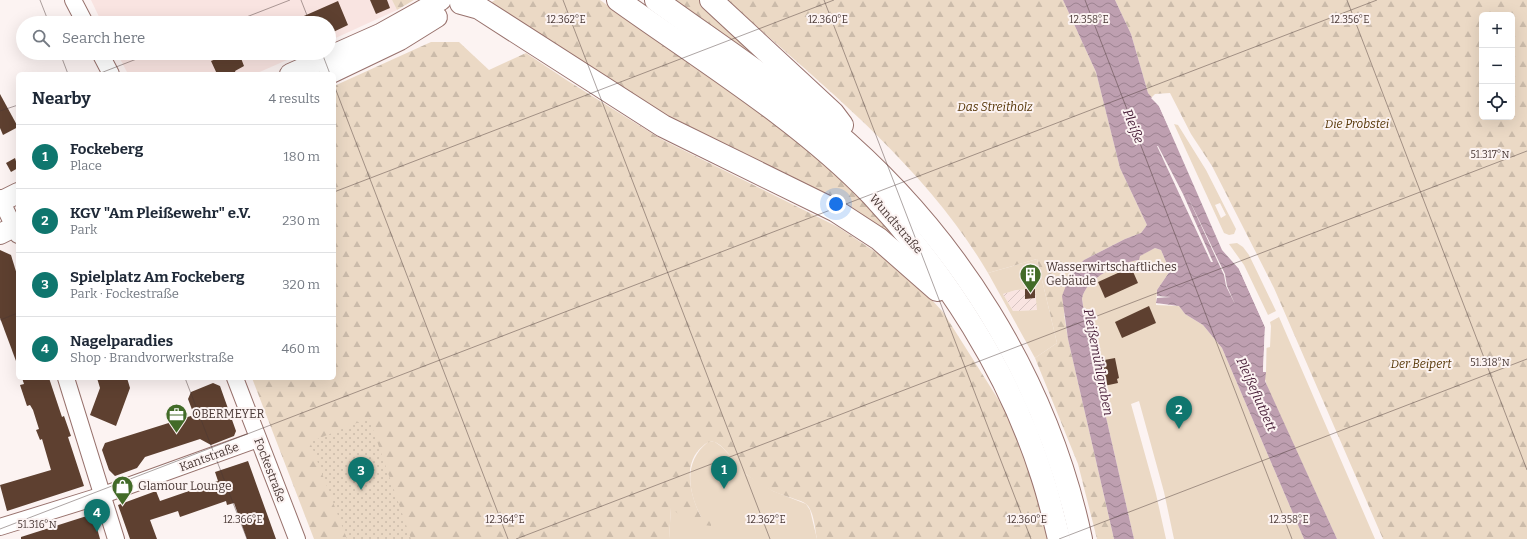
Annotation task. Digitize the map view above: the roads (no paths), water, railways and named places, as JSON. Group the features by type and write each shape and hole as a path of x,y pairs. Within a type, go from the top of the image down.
{"highway":[{"name":"Wundtstraße","path":"618,0 760,100 833,159 871,194 914,243 934,268 967,317 1010,397 1043,477 1059,539"},
{"name":"Wundtstraße","path":"656,0 800,104 880,173 911,206 958,265 986,307 1013,352 1045,421 1064,474 1081,539"},
{"path":"711,0 833,113 880,173"},
{"path":"456,1 479,8 663,126 836,211 879,239 967,317"}],"main road":[{"path":"336,54 456,1"},
{"path":"333,72 400,40 456,1"},
{"path":"294,72 322,60"}],"street":[{"path":"73,0 81,16"},
{"path":"104,60 110,72"},
{"path":"5,198 12,230"},
{"path":"67,380 116,539"},
{"name":"Fockestraße","path":"236,380 297,539"},
{"name":"Kantstraße","path":"0,527 103,495 258,439"}],"water":[{"path":"1063,0 1115,0 1131,34 1148,93 1159,106 1222,250 1239,269 1265,327 1263,371 1266,372 1265,381 1337,539 1304,539 1222,348 1203,325 1185,314 1179,306 1156,303 1157,298 1171,297 1157,296 1157,290 1170,271 1161,250 1155,248 1140,256 1139,260 1123,264 1105,272 1090,284 1082,299 1089,343 1134,539 1114,539 1068,339 1062,296 1070,275 1084,260 1125,239 1141,233 1147,225 1120,168 1096,72","holes":["1157,146 1183,194 1213,262 1211,262","1186,193 1225,274 1227,286 1235,304 1226,286 1224,275"]}],"place":[{"name":"Wasserwirtschaftliches Gebäude","path":"1030,294"},
{"name":"KGV \"Am Pleißewehr\" e.V.","path":"1179,429"},
{"name":"OBERMEYER","path":"176,434"},
{"name":"Fockeberg","path":"724,489"},
{"name":"Spielplatz Am Fockeberg","path":"361,490"},
{"name":"Glamour Lounge","path":"122,506"},
{"name":"Nagelparadies","path":"97,532"}],"park label":[{"name":"Das Streitholz","path":"995,107"},
{"name":"Die Probstei","path":"1357,124"},
{"name":"Der Beipert","path":"1421,364"}],"water label":[{"name":"Pleiße","path":"1134,126"},
{"name":"Pleißemühlgraben","path":"1099,362"},
{"name":"Pleißeflutbett","path":"1257,394"}]}
